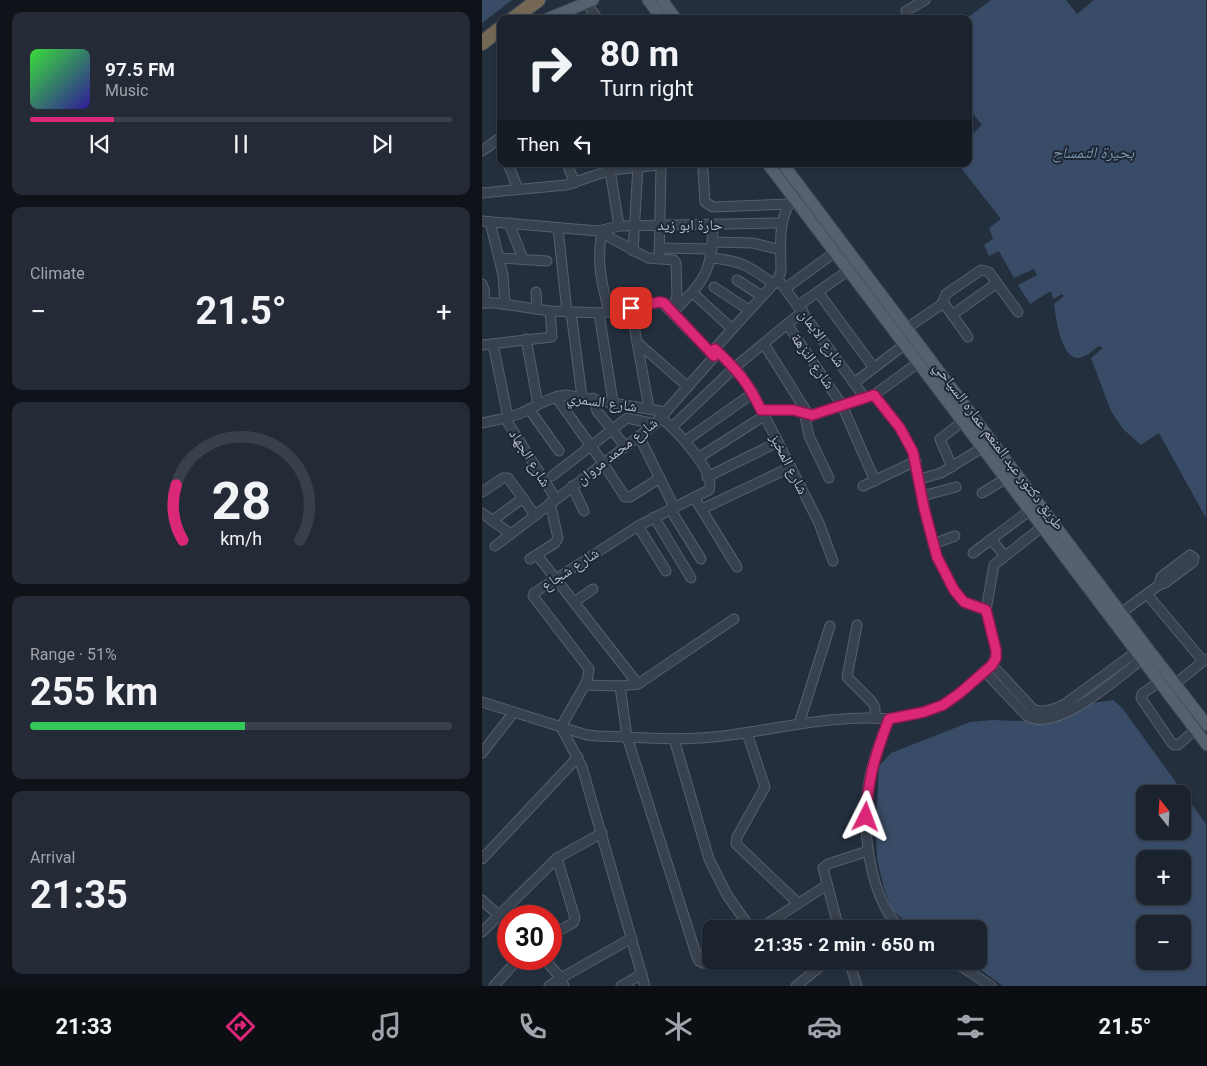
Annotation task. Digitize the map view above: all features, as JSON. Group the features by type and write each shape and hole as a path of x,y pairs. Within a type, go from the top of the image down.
{"highway":[{"path":"518,15 538,0"}],"main road":[{"path":"648,0 659,15"},
{"path":"662,0 673,15"},
{"path":"557,15 590,2"},
{"name":"طريق دكتور عبد المنعم عماره السياحي","path":"770,167 791,201 835,252 1206,745"},
{"name":"طريق دكتور عبد المنعم عماره السياحي","path":"785,167 1206,725"}],"street":[{"path":"906,11 924,0"},
{"path":"590,2 596,15"},
{"path":"482,151 497,142"},
{"path":"509,167 518,189"},
{"path":"568,167 575,183"},
{"path":"482,193 575,183 610,167 619,226"},
{"path":"633,251 638,167"},
{"path":"659,260 661,167"},
{"path":"703,170 705,202 712,208 791,201"},
{"path":"776,281 781,272 782,223 791,201 802,190"},
{"path":"505,304 505,285 499,258 486,222 600,232 648,258 672,260 676,263 677,296 672,312"},
{"path":"509,223 523,259"},
{"name":"حارة ابو زيد","path":"600,232 619,226 713,226 782,223"},
{"path":"672,312 693,293 702,280 712,249 713,226"},
{"path":"558,228 582,397"},
{"path":"600,232 600,270 609,312"},
{"path":"660,248 712,249 753,243 781,250"},
{"name":"شارع الايمان","path":"712,249 742,263 786,288 854,383 906,435 916,461 922,496 937,557 954,590 964,602 986,610"},
{"path":"786,288 835,252"},
{"path":"499,258 547,262"},
{"path":"672,427 734,368 787,324 818,292 848,270"},
{"path":"907,328 943,302 946,294 981,270 989,272 1018,312"},
{"path":"737,280 762,296"},
{"name":"شارع محمد مروان","path":"495,546 661,418 688,387 732,329 776,281"},
{"path":"482,284 484,303 505,304 550,311 598,313 661,302 672,312"},
{"path":"952,315 997,284"},
{"path":"714,286 749,310"},
{"path":"536,292 537,309"},
{"path":"818,292 874,368"},
{"path":"693,293 732,329"},
{"path":"943,302 968,337"},
{"path":"631,308 649,408"},
{"path":"482,345 553,336 550,311"},
{"name":"شارع المخبز","path":"672,312 745,379 819,523 833,561"},
{"path":"598,313 613,402"},
{"name":"شارع النزهة","path":"787,324 842,405 875,481"},
{"path":"526,339 534,407 559,451"},
{"path":"637,342 688,387"},
{"path":"493,344 506,417"},
{"path":"764,344 806,413 809,436 829,478"},
{"path":"854,383 904,345"},
{"path":"698,458 763,413 793,410 812,415 870,397 918,363"},
{"path":"685,441 753,393"},
{"name":"شارع السمري","path":"482,424 520,414 556,397 566,395 649,408 661,418"},
{"path":"556,397 603,463 625,498 630,497 660,478"},
{"path":"593,398 596,411 625,446"},
{"name":"شارع الجهاد","path":"506,417 553,501 558,538 555,543 533,557 556,579"},
{"path":"552,476 628,417 661,418 685,441 698,458 707,477 778,442"},
{"path":"952,467 940,439 962,422"},
{"path":"639,436 660,478 672,508 702,559"},
{"path":"920,479 936,475 952,467 982,448"},
{"path":"864,486 916,461"},
{"path":"702,510 790,467"},
{"name":"شارع شجاع","path":"585,685 589,677 587,665 533,596 534,593 638,526 709,490 710,485 707,477"},
{"path":"482,492 505,478 510,480 535,515"},
{"path":"982,493 1005,479"},
{"path":"572,486 584,511"},
{"path":"922,496 956,487"},
{"path":"694,497 737,567"},
{"path":"492,521 523,498"},
{"path":"973,553 1029,511"},
{"path":"482,514 511,534"},
{"path":"654,517 691,578"},
{"path":"638,526 666,571"},
{"path":"483,704 587,735 674,739 711,738 799,724 875,718 889,719 924,712 943,705 960,693 988,668 996,658 996,650 986,610 994,565 1004,555 1042,527"},
{"path":"933,544 955,536"},
{"path":"991,539 1004,555"},
{"path":"556,579 638,684"},
{"path":"1121,613 1159,585"},
{"path":"574,602 594,589"},
{"path":"1146,594 1205,660 1175,684"},
{"path":"561,727 585,685 620,686 638,684 734,619"},
{"path":"857,625 847,677 872,702 875,707 875,718"},
{"path":"799,724 830,626"},
{"path":"988,668 1027,716 1035,720 1065,704 1139,656"},
{"path":"1159,682 1142,694 1141,698 1174,745 1178,745 1195,730"},
{"path":"620,686 627,737 697,957 702,962"},
{"path":"482,753 514,712"},
{"path":"889,719 876,753 868,789 866,817 868,851 875,884 892,920"},
{"path":"561,727 582,767 645,986"},
{"path":"747,733 766,787 737,836 736,844 798,903"},
{"path":"674,739 709,859 727,894 745,920"},
{"path":"482,859 578,757"},
{"path":"510,905 557,858 602,833"},
{"path":"837,920 823,871 825,865 868,851"},
{"path":"557,858 575,918 573,923 562,929"},
{"path":"772,920 827,885"},
{"path":"482,900 497,914"},
{"path":"482,932 497,918"},
{"path":"549,986 562,982 632,938"},
{"path":"494,986 508,970"},
{"path":"553,970 562,982"},
{"path":"796,986 816,970"},
{"path":"854,970 857,986"},
{"path":"965,970 985,985"},
{"path":"621,986 642,974"}],"water":[{"path":"482,0 512,0 482,23"},
{"name":"بحيرة التمساح","path":"991,0 1066,0 1077,14 1094,0 1206,0 1206,518 1159,433 1141,445 1123,429 1111,411 1091,358 1103,348 1099,346 1087,355 1079,358 1073,357 1068,352 1060,337 1054,304 1064,296 1062,294 1053,299 1051,291 1030,304 1018,285 1037,275 1034,269 1014,278 999,251 989,256 984,245 993,239 989,228 1001,219 960,167 972,167 972,134 982,125 972,112 971,15"},
{"path":"1113,700 1123,709 1178,785 1136,785 1136,840 1191,840 1191,803 1206,824 1206,986 1003,986 981,970 987,970 987,920 904,920 892,910 877,859 876,829 879,766 891,753 970,722 992,720 1048,722 1093,703"}],"route":[{"path":"631,308 659,302 664,303 714,356 715,349 740,374 749,385 761,410 799,410 812,415 874,395 906,435 916,461 924,508 937,557 954,590 964,602 986,610 996,650 996,658 992,665 943,705 924,712 889,719 871,770 866,817"}]}
